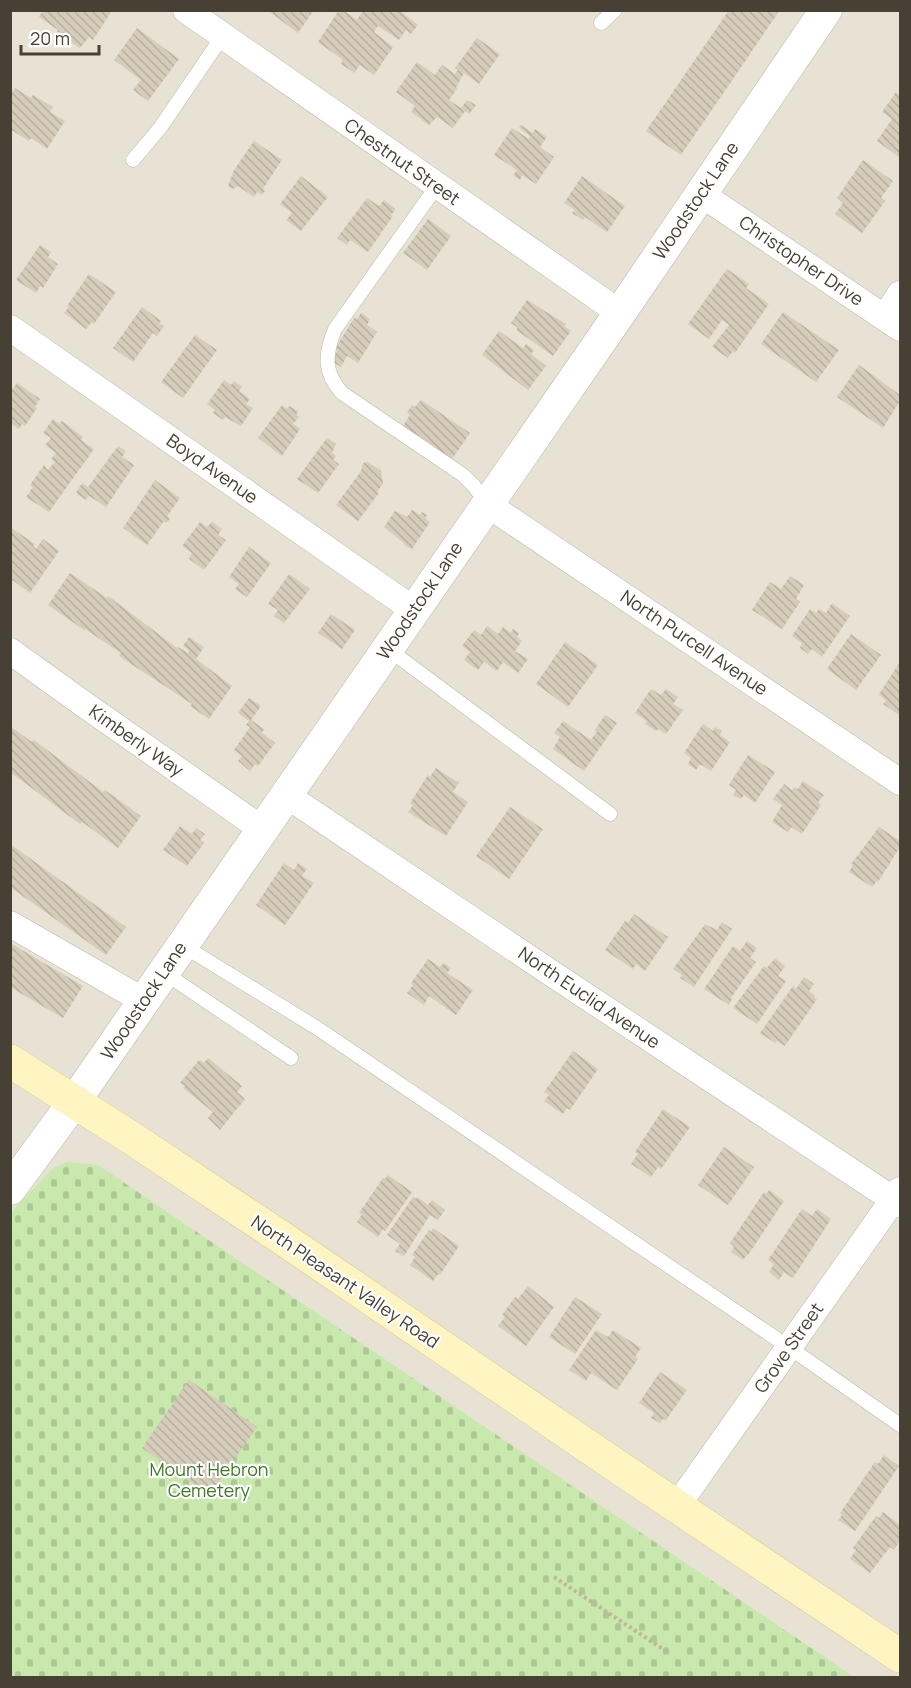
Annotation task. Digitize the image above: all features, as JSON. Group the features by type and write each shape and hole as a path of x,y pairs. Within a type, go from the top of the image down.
{"main road":[{"name":"North Pleasant Valley Road","path":"10,1061 282,1238 900,1656"}],"street":[{"name":"Chestnut Street","path":"186,10 620,313"},
{"name":"Woodstock Lane","path":"10,1189 74,1102 388,649 826,10"},
{"name":"Christopher Drive","path":"701,194 893,323"},
{"path":"893,323 900,294"},
{"name":"Boyd Avenue","path":"10,328 414,610"},
{"name":"North Purcell Avenue","path":"487,504 900,782"},
{"name":"Kimberly Way","path":"10,651 262,829"},
{"name":"North Euclid Avenue","path":"286,795 558,978 898,1198"},
{"path":"10,924 144,1000"},
{"name":"Grove Street","path":"677,1506 898,1198"}],"lane":[{"path":"601,23 615,10"},
{"path":"134,160 160,128 222,37"},
{"path":"436,186 335,329 328,346 328,368 332,382 342,393 463,475 487,504"},
{"path":"388,649 610,813"},
{"path":"182,945 317,1028 900,1425"},
{"path":"163,972 291,1058"}],"path":[{"path":"555,1577 666,1651"}],"shaded area":[{"path":"11,11 900,11 900,1677 854,1677 53,1168 11,1212"}],"green space":[{"name":"Mount Hebron Cemetery","path":"67,1162 98,1165 854,1677 11,1678 11,1212 53,1168"}],"building":[{"path":"43,10 109,10 111,12 93,40 89,37 80,48 56,33 58,30 39,17"},
{"path":"267,10 314,10 298,33"},
{"path":"339,10 343,10 357,20 363,10 399,10 418,25 411,34 406,30 399,40 378,26 374,32 393,47 374,75 360,65 354,73 341,64 343,60 318,42"},
{"path":"729,10 780,10 681,155 646,131"},
{"path":"137,28 179,59 148,101 133,90 141,80 114,60"},
{"path":"477,38 500,54 479,84 464,73 449,100 461,108 467,100 476,105 469,114 465,111 453,128 437,117 429,125 411,112 415,106 396,92 417,62 435,75 442,65 455,74 458,70 455,68"},
{"path":"15,88 53,107 50,112 65,121 47,149 31,138 29,141 10,129 12,125 10,124 10,96"},
{"path":"896,92 900,96 900,158 877,141 892,119 882,112"},
{"path":"521,125 533,133 535,129 547,137 540,147 554,157 536,184 522,175 520,180 513,175 517,170 494,155 512,128 529,139 530,136 519,128"},
{"path":"254,141 282,160 263,189 265,191 262,195 257,192 254,197 238,186 233,189 228,186 234,170"},
{"path":"863,160 893,181 881,198 885,201 862,233 835,214 843,203 837,198"},
{"path":"301,176 328,197 301,231 286,220 292,213 280,204"},
{"path":"582,176 625,206 607,232 585,217 583,220 572,213 575,210 564,203"},
{"path":"367,198 379,206 384,200 396,209 368,252 350,240 347,245 337,238"},
{"path":"428,219 451,236 427,270 403,253"},
{"path":"40,245 51,252 48,257 58,264 43,288 40,286 36,293 16,280"},
{"path":"727,269 749,284 746,288 769,304 735,353 733,351 728,358 712,347 729,325 722,320 709,339 688,324"},
{"path":"89,274 116,292 94,324 92,322 86,329 64,313"},
{"path":"527,300 566,324 564,326 571,331 553,356 516,330 518,328 511,323"},
{"path":"142,307 161,321 159,323 164,326 157,336 153,333 133,362 113,348"},
{"path":"783,312 839,350 816,382 761,344"},
{"path":"361,313 370,319 367,325 377,332 358,363 347,356 341,367 331,361 338,350 335,349 354,318 357,319"},
{"path":"499,331 523,348 526,344 534,350 531,354 546,366 528,390 482,355"},
{"path":"195,335 217,350 183,398 161,382"},
{"path":"859,365 900,395 900,401 883,428 837,397"},
{"path":"224,380 231,385 234,381 242,387 239,391 250,399 246,404 253,408 241,426 225,417 223,420 213,413 215,410 207,404"},
{"path":"17,383 40,399 25,426 22,424 19,429 10,423 10,392"},
{"path":"421,400 470,433 452,459 403,426 410,415 407,413 412,405 415,407"},
{"path":"282,405 287,409 289,406 298,411 296,415 299,417 293,424 300,429 282,456 258,438"},
{"path":"53,419 59,424 62,421 94,449 49,512 26,497 33,487 30,485 44,465 48,470 55,462 51,459 56,453 45,445 51,438 43,433"},
{"path":"327,438 336,444 332,453 336,456 333,460 339,464 318,493 297,479"},
{"path":"118,446 126,451 122,457 134,465 106,507 89,496 86,500 76,493 82,483 88,487"},
{"path":"368,462 381,471 383,483 377,492 379,493 358,521 336,505 361,471 363,463"},
{"path":"155,480 180,498 167,516 170,519 166,523 164,521 147,545 123,528"},
{"path":"412,510 420,515 422,512 427,515 425,518 430,522 412,549 384,527 395,511 407,517"},
{"path":"200,522 207,527 212,522 222,529 218,535 226,540 204,570 189,559 192,553 182,546"},
{"path":"10,527 35,544 33,546 36,549 43,539 59,551 30,593 11,579"},
{"path":"249,547 271,563 247,597 235,589 239,584 229,577"},
{"path":"70,573 107,598 108,596 177,648 188,653 189,650 183,646 189,637 204,647 196,659 232,686 209,719 190,706 192,704 119,656 121,653 48,605"},
{"path":"289,574 310,589 284,623 274,616 278,610 268,604"},
{"path":"790,576 804,585 796,599 800,602 782,629 752,610 770,582 781,589"},
{"path":"832,603 850,616 822,657 812,649 808,654 800,648 802,643 792,636 810,609 816,613 819,609 826,613"},
{"path":"331,614 355,630 342,649 318,633"},
{"path":"487,626 498,634 503,627 511,633 513,629 519,633 517,637 522,641 515,651 528,659 518,673 503,662 497,671 484,662 478,670 464,660 470,652 462,646 474,630 481,635"},
{"path":"851,634 881,655 856,690 827,669"},
{"path":"565,642 598,665 568,707 536,684"},
{"path":"900,662 899,715 883,704 886,701 879,694"},
{"path":"651,689 661,695 666,689 678,697 673,704 683,710 666,734 645,724 647,721 635,713"},
{"path":"249,698 261,706 251,720 264,729 262,733 275,743 258,766 255,764 250,771 238,761 242,756 234,750 250,727 246,725 249,721 238,713"},
{"path":"605,715 617,723 584,771 553,749 560,737 554,733 563,721 591,740"},
{"path":"703,724 713,731 715,727 722,731 720,735 730,742 711,771 702,765 699,765 696,770 688,764 691,758 684,753"},
{"path":"10,726 32,742 34,740 103,792 105,790 141,816 118,848 82,822 80,824 10,772"},
{"path":"748,755 775,772 755,803 744,795 741,799 733,795 736,790 729,785"},
{"path":"436,768 459,783 453,792 468,802 446,836 408,812 413,805 410,803 428,775 430,777"},
{"path":"803,781 824,795 818,802 821,805 802,834 791,827 788,832 772,822 782,805 773,799 784,784 792,790 794,787 798,789"},
{"path":"510,807 543,829 509,879 476,856"},
{"path":"180,826 192,834 196,828 205,834 200,840 204,843 187,866 163,850"},
{"path":"879,827 900,841 900,847 878,882 872,887 849,872 853,865 851,864"},
{"path":"10,844 126,927 106,955 10,887"},
{"path":"284,863 294,870 298,863 307,869 302,876 314,883 285,925 256,905"},
{"path":"634,914 668,937 645,971 636,964 633,969 605,950 625,921 628,923"},
{"path":"722,922 732,929 694,987 680,978 682,975 673,969 705,924 717,930"},
{"path":"747,941 757,948 750,958 756,962 731,998 729,1005 704,989 733,946 740,951"},
{"path":"10,943 83,986 63,1018 10,987"},
{"path":"775,958 785,966 778,976 786,981 757,1024 733,1008 764,966 767,968"},
{"path":"428,959 440,967 444,963 451,968 447,973 473,990 456,1015 429,996 424,1005 407,993 413,985 411,983"},
{"path":"804,977 814,984 809,991 817,999 785,1046 777,1041 775,1043 760,1033 793,986 796,989"},
{"path":"573,1051 598,1069 570,1110 567,1108 563,1114 544,1101 549,1095 544,1092"},
{"path":"208,1058 242,1086 237,1092 245,1099 220,1130 208,1118 213,1112 180,1083 199,1060 204,1063"},
{"path":"663,1109 690,1127 661,1169 658,1167 651,1177 631,1164 638,1154 635,1152"},
{"path":"724,1147 754,1167 728,1205 698,1185"},
{"path":"388,1175 412,1192 385,1231 383,1229 378,1237 357,1222 362,1214 359,1213 383,1178 385,1179"},
{"path":"769,1190 784,1201 743,1260 731,1252 734,1247 730,1243 764,1192 766,1194"},
{"path":"413,1197 416,1199 417,1197 428,1205 432,1200 445,1210 438,1220 430,1215 404,1256 395,1251 400,1244 387,1235"},
{"path":"802,1209 812,1216 817,1209 831,1219 793,1278 784,1272 779,1280 769,1272 774,1264 768,1260"},
{"path":"433,1228 459,1246 440,1275 438,1274 433,1281 410,1265 415,1257 412,1255 429,1230 431,1232"},
{"path":"528,1286 554,1307 526,1346 498,1326 505,1317 502,1315 515,1297 518,1299"},
{"path":"575,1297 602,1314 575,1354 549,1337"},
{"path":"596,1330 608,1337 613,1330 641,1348 635,1357 638,1359 617,1390 591,1373 586,1381 569,1370"},
{"path":"660,1372 687,1390 666,1420 663,1419 660,1423 651,1418 654,1413 639,1403"},
{"path":"189,1380 257,1427 209,1495 142,1448"},
{"path":"884,1455 899,1466 855,1531 838,1520 842,1515 840,1513 875,1462 878,1464"},
{"path":"883,1512 900,1525 900,1540 894,1550 890,1547 870,1573 850,1559 856,1550 853,1548 876,1516 879,1518"}]}
